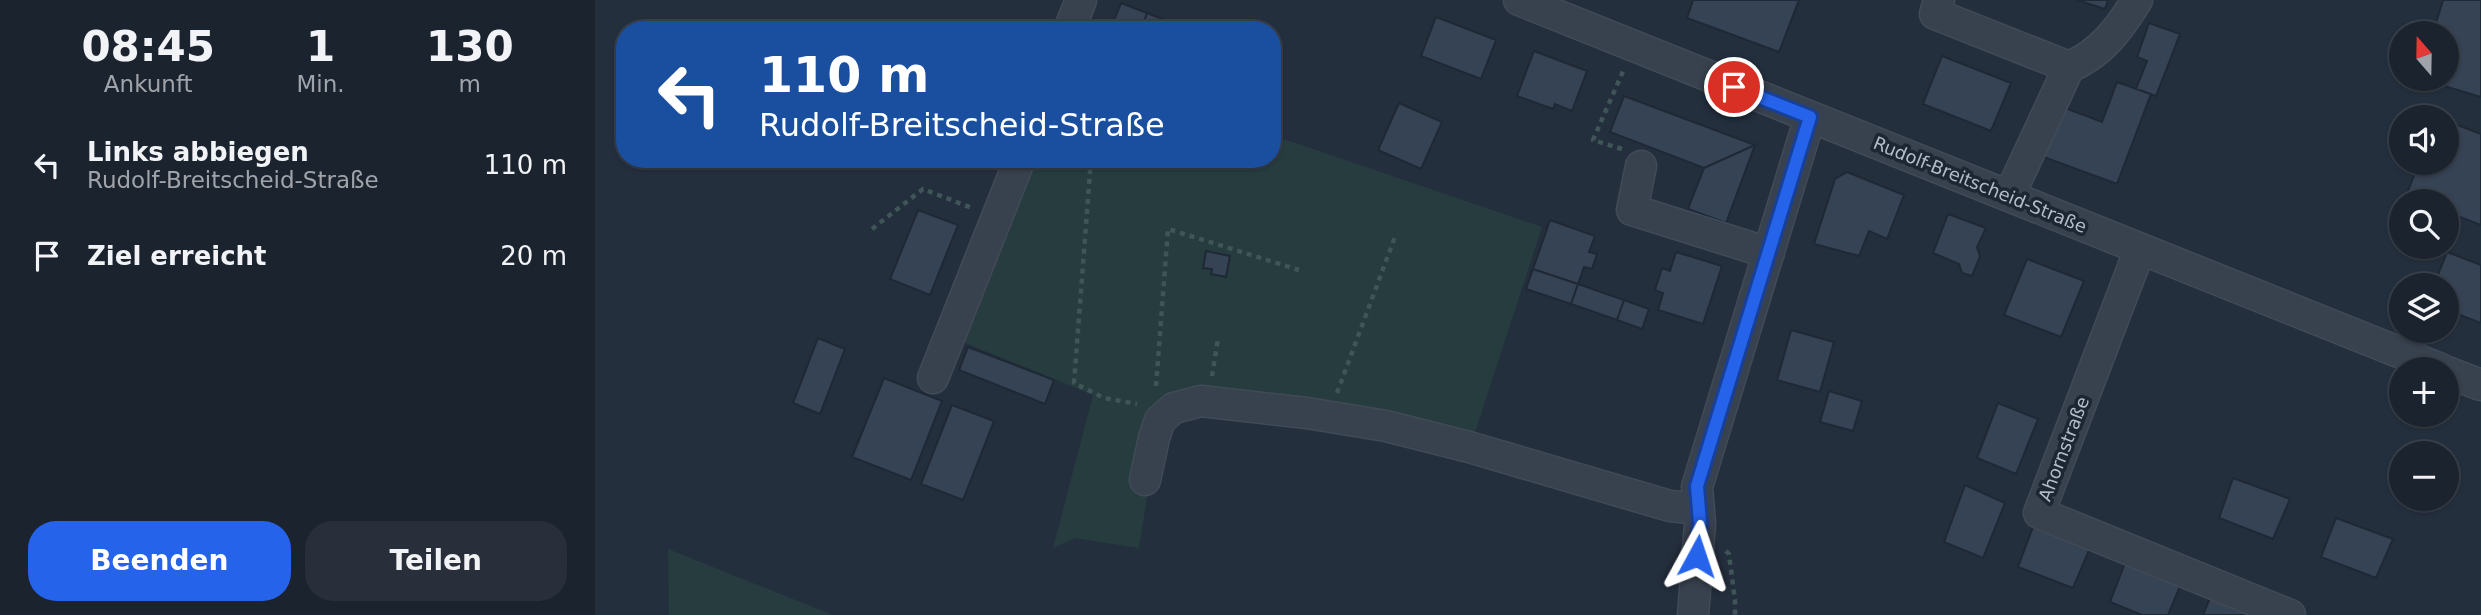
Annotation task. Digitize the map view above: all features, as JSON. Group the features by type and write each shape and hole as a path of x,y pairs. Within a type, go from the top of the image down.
{"street":[{"path":"1073,21 1081,0"},
{"name":"Rudolf-Breitscheid-Straße","path":"1519,0 2411,357"},
{"path":"1939,0 1935,14 2069,66 2084,61 2110,39 2137,0"},
{"path":"2008,196 2069,66"},
{"path":"1693,615 1699,509 1697,486 1810,117"},
{"path":"1641,166 1632,210 1769,253"},
{"path":"933,378 1016,168"},
{"name":"Ahornstraße","path":"2140,249 2039,513 2290,615"},
{"path":"2459,377 2481,385"},
{"path":"1145,480 1160,409 1208,401 1328,416 1409,432 1566,474 1670,506 1699,509"}],"path":[{"path":"1633,46 1593,139 1637,154 1641,166"},
{"path":"1090,168 1074,383 1104,398 1160,409 1168,229 1299,270"},
{"path":"871,229 923,189 997,217"},
{"path":"1328,416 1396,234"},
{"path":"1208,401 1218,339"}],"green space":[{"path":"1281,138 1542,227 1468,454 1254,412 1178,416 1149,485 1139,548 1075,538 1053,548 1093,395 963,342 1031,168 1281,168"},
{"path":"668,549 833,615 669,615"}],"building":[{"path":"1693,0 1799,0 1779,52 1687,18"},
{"path":"2077,0 2108,0 2105,9"},
{"path":"2443,0 2481,0 2481,97 2459,90 2459,21 2437,21"},
{"path":"1121,3 1147,13 1144,21 1114,21"},
{"path":"1147,13 1168,21 1144,21"},
{"path":"1436,17 1496,40 1481,79 1421,56"},
{"path":"2149,23 2180,34 2156,96 2136,89 2147,61 2137,57"},
{"path":"1534,51 1587,71 1572,111 1555,104 1553,109 1517,96"},
{"path":"1942,56 2011,83 1991,131 1923,104"},
{"path":"2117,82 2151,94 2117,184 2041,156 2060,106 2102,122"},
{"path":"1624,96 1755,145 1704,168 1610,132"},
{"path":"1399,103 1442,122 1421,169 1378,150"},
{"path":"2459,126 2481,134 2481,225 2459,217 2459,189 2409,189 2414,175 2459,175"},
{"path":"1755,145 1726,223 1688,209 1704,168"},
{"path":"1847,172 1904,195 1887,239 1869,231 1859,256 1814,244 1835,179"},
{"path":"918,210 958,225 930,295 890,279"},
{"path":"1948,214 1986,228 1977,247 1980,256 1972,276 1962,273 1959,264 1933,253"},
{"path":"1550,220 1595,236 1589,252 1597,254 1592,269 1584,267 1578,284 1533,269"},
{"path":"1206,251 1230,256 1226,277 1211,274 1212,269 1203,268"},
{"path":"1676,252 1722,266 1703,324 1658,310 1663,293 1655,290 1662,268 1670,271"},
{"path":"2459,257 2481,265 2481,323 2459,315 2459,273 2439,273 2444,259 2459,259"},
{"path":"2027,259 2084,281 2061,337 2004,315"},
{"path":"1533,269 1578,284 1571,304 1526,289"},
{"path":"1578,284 1624,300 1617,320 1571,304"},
{"path":"1624,300 1649,309 1642,329 1617,320"},
{"path":"1791,330 1834,342 1820,392 1777,380"},
{"path":"818,338 845,349 820,414 793,403"},
{"path":"968,347 1054,380 1045,404 959,370"},
{"path":"884,378 942,401 911,480 852,457"},
{"path":"1829,391 1862,401 1853,431 1820,422"},
{"path":"1998,403 2038,419 2016,474 1977,458"},
{"path":"952,405 994,421 963,500 921,484"},
{"path":"2233,478 2290,499 2273,539 2219,518"},
{"path":"1965,485 2005,503 1983,558 1944,542"},
{"path":"2336,518 2393,539 2376,578 2321,557"},
{"path":"2033,527 2090,548 2073,588 2018,567"},
{"path":"2125,563 2181,584 2168,615 2142,615 2110,602"},
{"path":"2210,598 2254,615 2203,615"}],"route":[{"path":"1697,556 1700,523 1697,486 1810,117 1734,87"}]}
